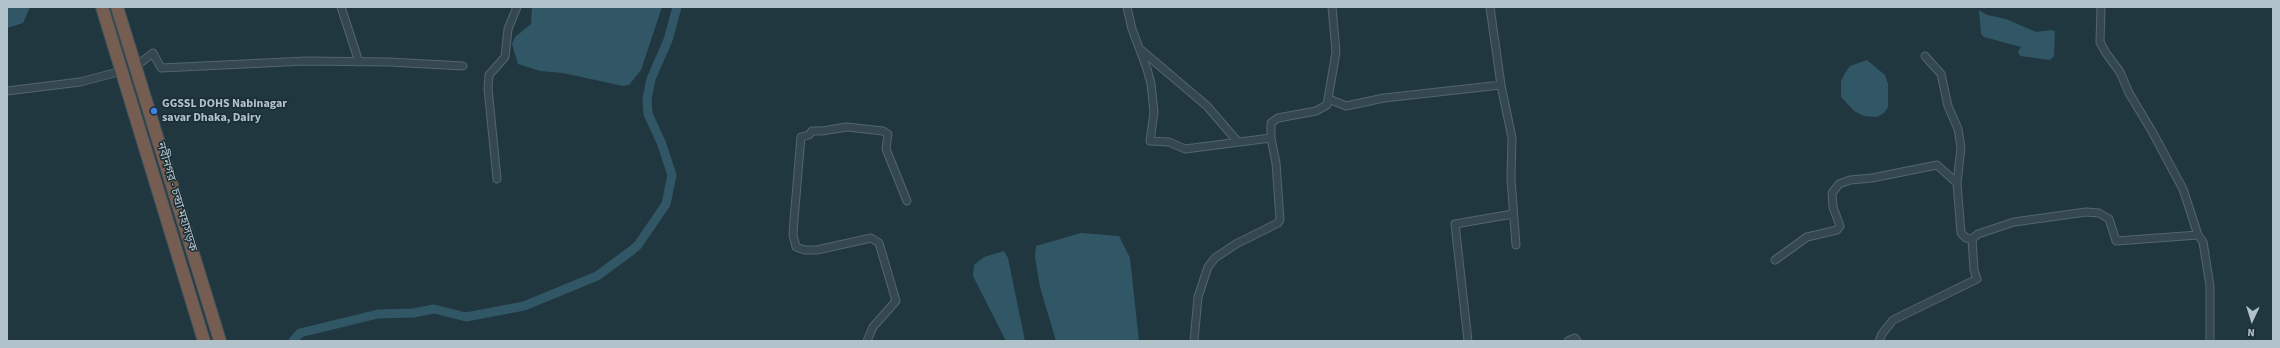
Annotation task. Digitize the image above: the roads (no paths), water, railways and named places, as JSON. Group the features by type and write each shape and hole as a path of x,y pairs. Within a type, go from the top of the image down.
{"highway":[{"name":"নবীনগর - চন্দ্রা মহাসড়ক","path":"102,7 204,341"},
{"name":"নবীনগর - চন্দ্রা মহাসড়ক","path":"117,7 220,341"}],"street":[{"path":"341,7 359,62"},
{"path":"497,179 488,88 489,75 505,57 508,29 517,7"},
{"path":"1127,7 1132,29 1147,68 1154,112 1150,140 1169,142 1185,150 1271,138"},
{"path":"1194,341 1198,297 1208,267 1215,258 1236,244 1278,223 1280,220 1276,162 1271,138 1271,123 1274,120 1316,111 1327,105 1336,52 1332,7"},
{"path":"1490,7 1501,85 1512,138 1513,214 1516,245"},
{"path":"2100,7 2100,42 2120,72 2129,93 2153,133 2183,189 2198,235 2203,242 2208,266 2210,341"},
{"path":"1139,48 1207,106 1238,142"},
{"path":"135,67 153,53 161,68 306,61 463,66"},
{"path":"1925,56 1941,74 1948,106 1958,129 1961,148 1957,183 1961,233 1966,238 1972,239 1978,234 2014,222 2086,212 2099,213 2109,219 2116,241 2198,235"},
{"path":"7,91 72,83 122,71"},
{"path":"1329,99 1346,106 1384,98 1501,85"},
{"path":"867,341 873,327 896,301 879,243 871,238 817,250 805,250 796,247 793,235 801,137 809,135 812,131 846,127 882,130 887,133 886,149 907,201"},
{"path":"1776,260 1807,237 1837,230 1840,226 1834,208 1832,192 1839,184 1850,180 1872,178 1937,165 1957,183"},
{"path":"1468,341 1455,224 1513,214"},
{"path":"1879,341 1882,334 1893,320 1977,279 1974,270 1972,239"},
{"path":"1568,341 1575,338 1577,341"}],"water":[{"path":"7,7 30,7 23,23 7,28"},
{"path":"532,7 662,7 641,70 629,85 623,86 563,73 540,71 518,64 512,44 515,37 531,24"},
{"path":"1979,10 1987,15 2006,19 2036,32 2051,30 2055,31 2054,56 2050,60 2020,56 2018,52 2021,47 1984,37 1981,34"},
{"path":"1867,60 1885,75 1888,84 1888,107 1884,113 1877,117 1864,116 1854,111 1841,97 1841,81 1850,66"},
{"path":"1081,233 1119,236 1130,258 1139,341 1056,341 1040,287 1035,257 1036,246"},
{"path":"1004,251 1008,258 1025,341 1006,341 973,276 974,265 984,257"}],"waterway":[{"path":"293,341 300,333 378,314 413,313 434,309 466,317 524,306 597,276 638,245 666,204 672,175 661,142 648,114 647,99 651,79 668,40 677,7"}],"place":[{"name":"GGSSL DOHS Nabinagar savar Dhaka, Dairy","path":"154,111"}]}
